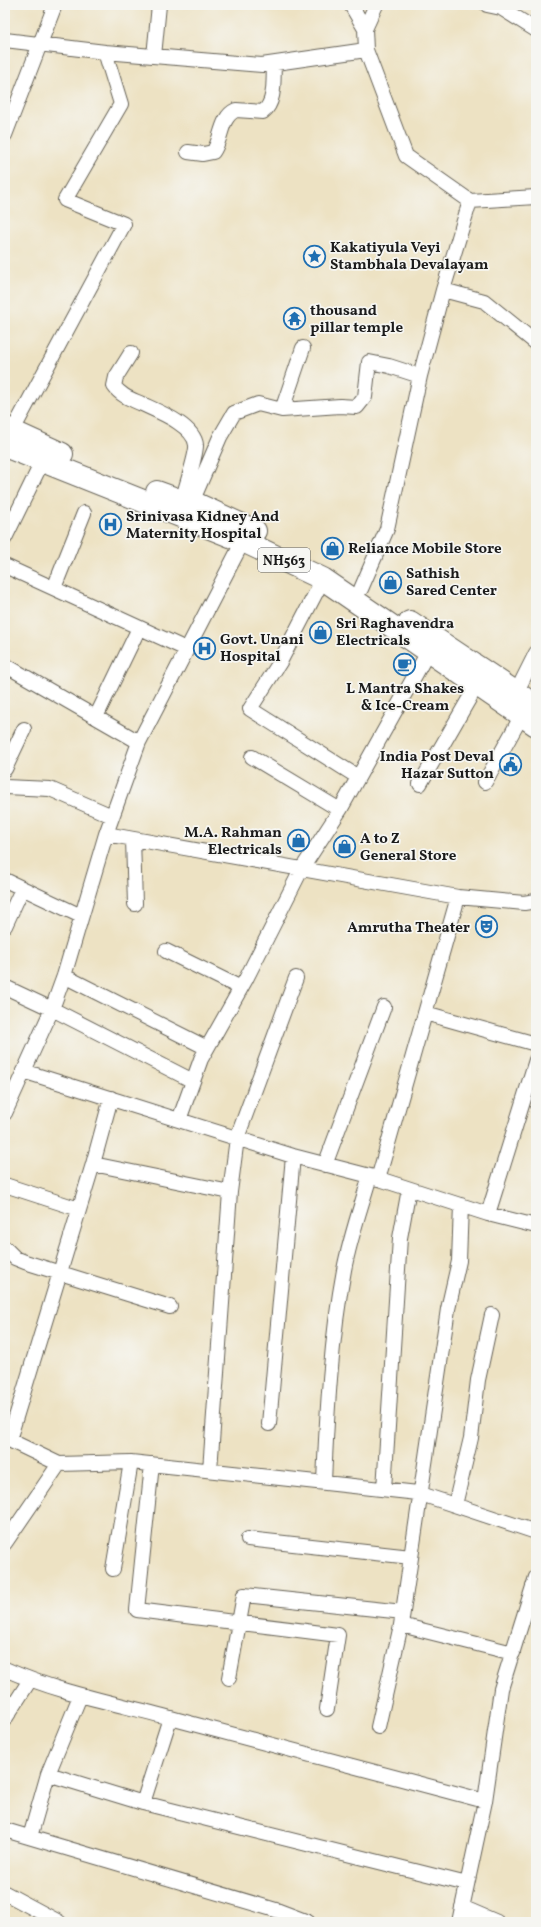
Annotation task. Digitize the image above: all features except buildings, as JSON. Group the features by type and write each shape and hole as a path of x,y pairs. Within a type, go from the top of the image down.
{"highway":[{"name":"NH563","path":"7,435 42,462 243,541 323,580 477,685 524,709"},
{"name":"NH563","path":"7,435 187,501 297,551 361,589 524,709"}],"street":[{"path":"5,135 54,5"},
{"path":"154,56 159,5"},
{"path":"351,5 365,28"},
{"path":"376,5 365,28 366,50 406,156 470,201 536,197"},
{"path":"487,5 501,8 536,30"},
{"path":"5,40 105,52 262,65 366,50"},
{"path":"7,435 124,224 65,200 121,104 105,52"},
{"path":"188,152 203,154 213,152 218,145 226,119 232,112 236,110 263,112 268,109 272,100 274,64"},
{"path":"361,589 387,528 420,376 443,290 470,201"},
{"path":"443,290 484,301 536,343"},
{"path":"282,410 303,348"},
{"path":"131,353 116,377 114,386 119,394 186,427 194,436 197,446 187,501"},
{"path":"187,501 234,413 258,404 282,410 340,406 357,407 365,397 369,362 389,366 420,376"},
{"path":"5,538 42,462"},
{"path":"54,588 84,513"},
{"path":"5,1113 52,1009 64,976 106,834 139,742 243,541"},
{"path":"5,566 186,649"},
{"path":"323,580 280,662 250,709 358,777"},
{"path":"96,717 139,628"},
{"path":"179,1120 207,1048 241,988 301,870 340,810 428,652"},
{"path":"485,782 524,709 536,653"},
{"path":"5,665 139,742"},
{"path":"420,784 477,685"},
{"path":"5,769 24,729"},
{"path":"252,757 340,810"},
{"path":"5,787 50,789 112,816"},
{"path":"106,834 458,897 524,903 536,901"},
{"path":"133,839 135,904"},
{"path":"5,880 81,916"},
{"path":"5,926 22,889"},
{"path":"324,1482 327,1411 339,1300 351,1240 374,1178 425,1013 458,897"},
{"path":"166,951 241,988"},
{"path":"64,976 207,1048"},
{"path":"210,1470 230,1192 237,1138 296,978"},
{"path":"5,987 52,1009 193,1081"},
{"path":"325,1165 384,1007"},
{"path":"425,1013 536,1044"},
{"path":"488,1214 536,1060"},
{"path":"23,1071 293,1156 374,1178 488,1214 536,1226"},
{"path":"111,1098 93,1164 9,1440 59,1464 132,1462 421,1493 536,1532"},
{"path":"269,1424 293,1156"},
{"path":"93,1164 230,1192"},
{"path":"5,1185 79,1209"},
{"path":"384,1489 400,1238 409,1189"},
{"path":"378,1727 402,1619 448,1309 459,1261 461,1205"},
{"path":"5,1248 15,1258 170,1307"},
{"path":"455,1505 471,1438 478,1380 492,1315"},
{"path":"113,1570 132,1462"},
{"path":"5,1544 59,1464"},
{"path":"152,1464 137,1610 338,1635 328,1709"},
{"path":"248,1539 411,1557"},
{"path":"459,1922 485,1801 501,1689 536,1578"},
{"path":"230,1678 244,1595 402,1619 513,1653"},
{"path":"5,1669 30,1680 80,1696 170,1718 485,1801"},
{"path":"5,1719 30,1680"},
{"path":"30,1837 48,1774 80,1696"},
{"path":"143,1803 170,1718"},
{"path":"48,1774 143,1803 467,1884"},
{"path":"5,1830 279,1911 308,1922"},
{"path":"5,1893 59,1922"},
{"path":"462,1907 498,1922"}],"place":[{"name":"Kakatiyula Veyi Stambhala Devalayam","path":"315,256"},
{"name":"thousand pillar temple","path":"294,319"},
{"name":"Srinivasa Kidney And Maternity Hospital","path":"111,525"},
{"name":"Reliance Mobile Store","path":"333,548"},
{"name":"Sathish Sared Center","path":"390,582"},
{"name":"Sri Raghavendra Electricals","path":"321,632"},
{"name":"Govt. Unani Hospital","path":"204,648"},
{"name":"L Mantra Shakes & Ice-Cream","path":"405,665"},
{"name":"India Post Deval Hazar Sutton","path":"510,765"},
{"name":"M.A. Rahman Electricals","path":"298,841"},
{"name":"A to Z General Store","path":"344,847"},
{"name":"Amrutha Theater","path":"486,927"}]}
